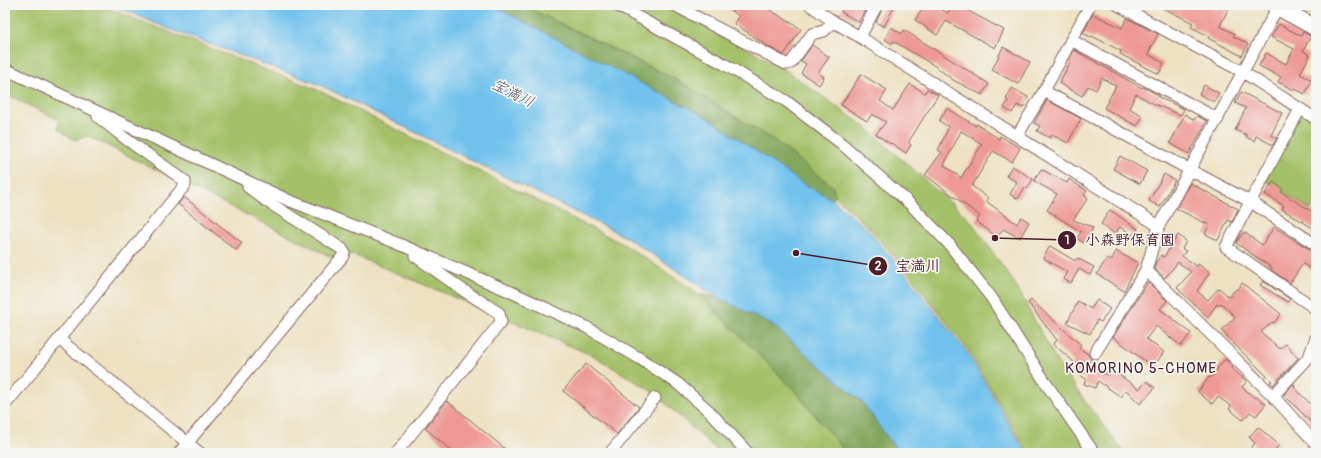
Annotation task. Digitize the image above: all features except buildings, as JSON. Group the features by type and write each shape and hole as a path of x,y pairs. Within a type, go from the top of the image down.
{"street":[{"path":"616,5 724,64 786,101 842,144 909,203 949,244 991,297 1047,385 1094,453"},
{"path":"674,5 786,64 790,63 812,34 824,31 834,22"},
{"path":"810,5 834,22 1159,226"},
{"path":"860,37 877,5"},
{"path":"1017,136 1044,91 1090,5"},
{"path":"1118,5 1243,72 1316,119"},
{"path":"1095,353 1146,270 1159,226 1218,119 1277,6 1316,28"},
{"path":"1071,40 1218,119"},
{"path":"5,69 92,111 302,206 399,244 550,309 617,345 659,371 694,397 748,453"},
{"path":"1044,91 1251,202 1316,245"},
{"path":"1300,109 1226,247 1316,309"},
{"path":"5,405 185,185 185,180 100,120 92,111"},
{"path":"179,453 344,256 342,249 265,200 237,177"},
{"path":"396,453 501,322 499,313 463,290 399,244"},
{"path":"1146,270 1273,396 1316,444"},
{"path":"1273,396 1309,357 1316,338"},
{"path":"59,339 200,453"},
{"path":"610,453 655,398"}],"green space":[{"path":"5,5 99,5 318,90 625,245 699,294 795,391 846,453 720,453 653,392 594,356 351,254 336,259 88,136 75,140 58,129 59,120 10,96 11,90 5,87"},
{"path":"492,5 522,5 675,79 775,141 833,187 835,196 832,199 802,183"},
{"path":"522,5 667,5 784,69 864,126 970,220 1015,284 1057,362 1089,407 1125,453 1028,453 968,350 901,264 872,231 835,196 833,187 775,141 675,79"},
{"path":"1300,109 1316,119 1316,202 1311,210 1263,179"},
{"path":"699,294 717,297 774,326 862,402 899,453 846,453 795,391"}],"water":[{"path":"113,5 492,5 710,119 802,183 832,199 869,231 899,266 967,352 1026,453 899,453 862,402 774,326 717,297 628,238 318,84 169,29"}],"place":[{"name":"小森野保育園","path":"995,238"},
{"name":"宝満川","path":"796,253"}],"district":[{"name":"KOMORINO 5-CHOME","path":"1141,368"}]}
